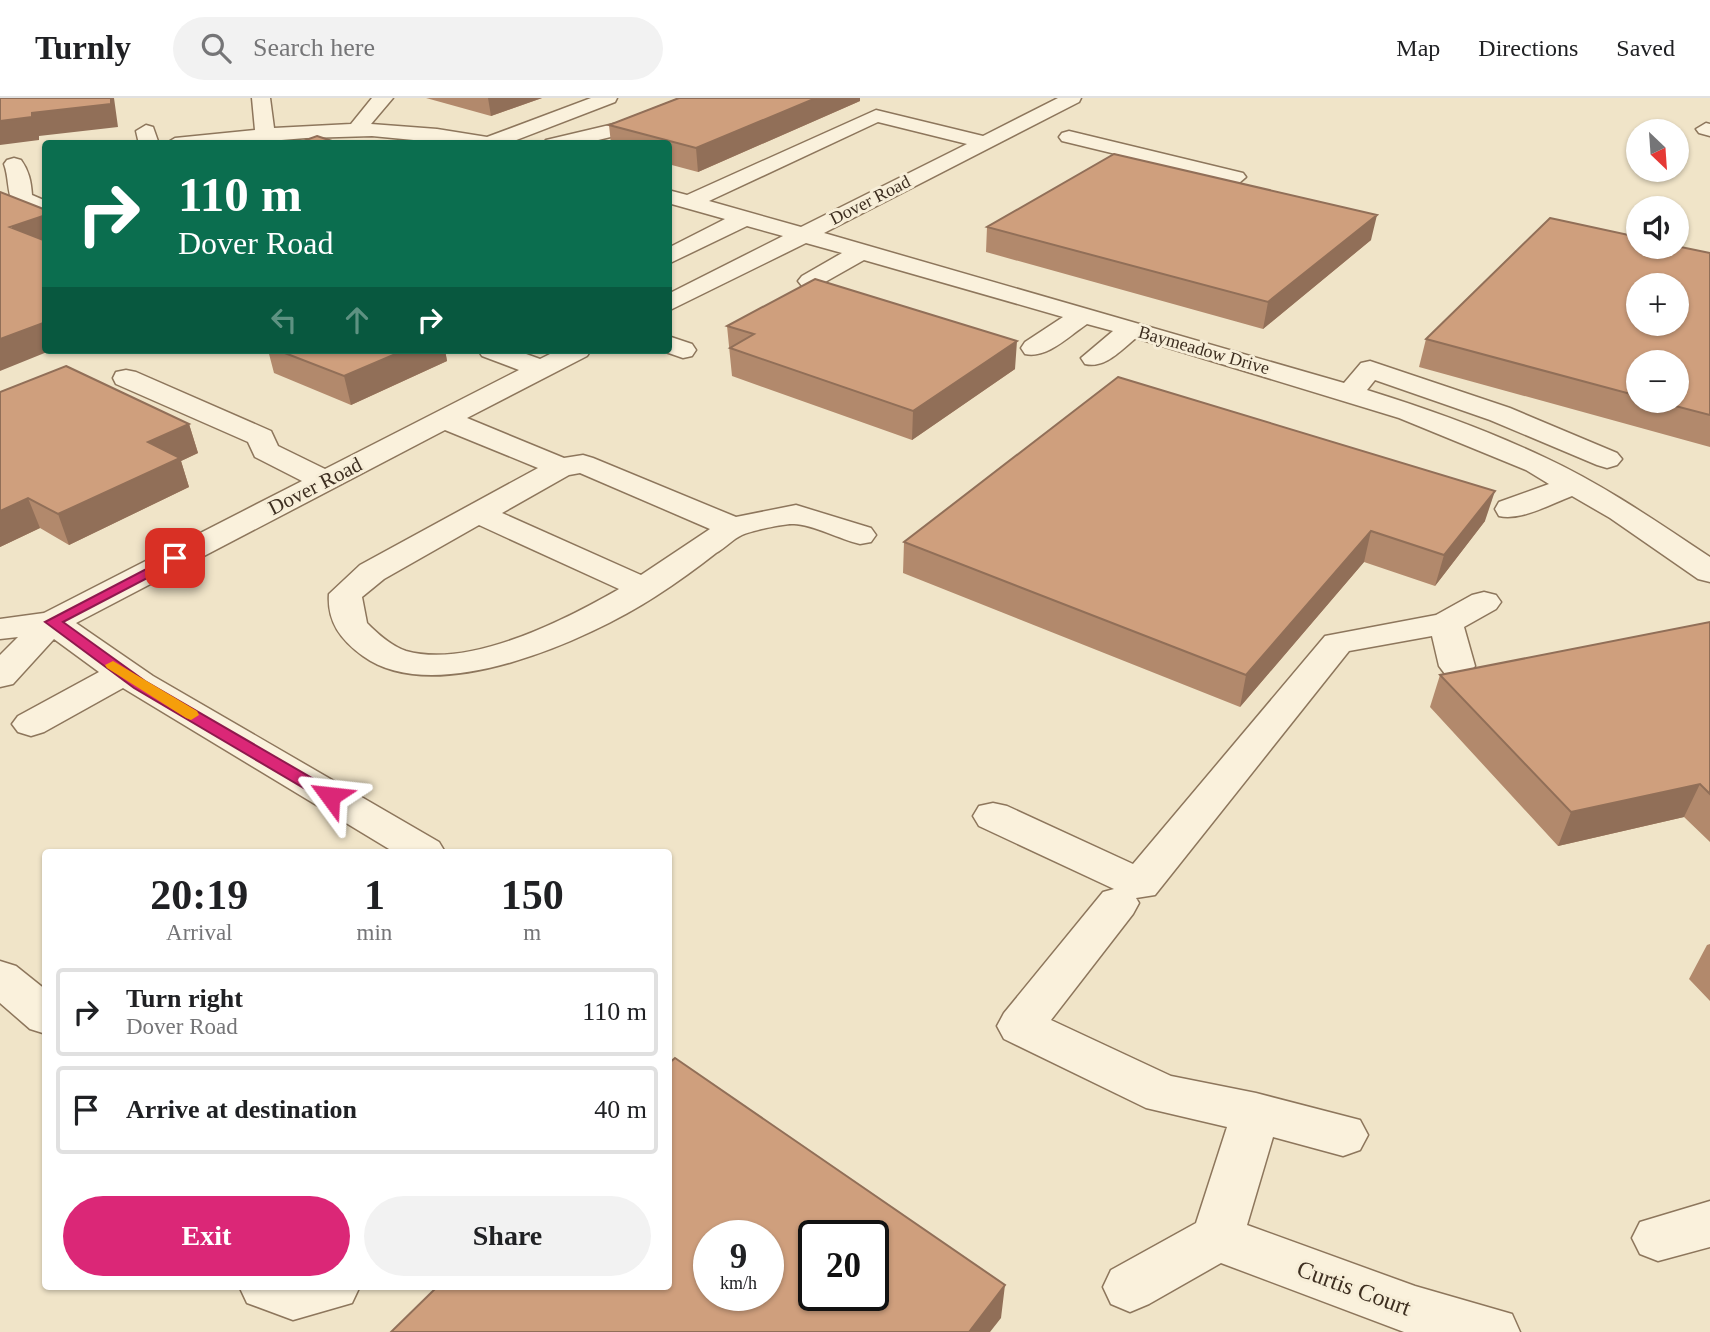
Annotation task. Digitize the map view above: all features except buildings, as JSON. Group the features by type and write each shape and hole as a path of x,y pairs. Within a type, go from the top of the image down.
{"street":[{"path":"261,98 265,133"},
{"path":"358,129 384,98"},
{"path":"498,140 608,98"},
{"path":"571,140 624,128 698,98"},
{"name":"Dover Road","path":"672,302 1072,98"},
{"path":"679,199 743,177 876,116 984,142"},
{"path":"1019,124 1236,177 1217,190"},
{"path":"208,140 265,133 358,129 400,130 469,140"},
{"path":"387,140 400,130"},
{"path":"1049,150 1069,138"},
{"path":"16,164 21,198 42,207"},
{"path":"743,177 767,184"},
{"name":"Baymeadow Drive","path":"679,199 1409,412 1536,464 1621,511 1710,572"},
{"path":"672,255 745,218"},
{"path":"810,281 861,252"},
{"path":"1034,348 1083,315"},
{"path":"1094,358 1132,329"},
{"path":"502,354 542,369"},
{"name":"Dover Road","path":"52,622 570,354"},
{"path":"1350,394 1370,369 1500,414 1606,459 1510,509"},
{"path":"126,378 261,437 265,451 324,481"},
{"path":"444,419 561,467"},
{"path":"733,527 583,464 561,467 372,572 346,594 344,610 351,629 382,654 419,665 471,662 537,645 645,589 733,527 796,513 860,535"},
{"path":"477,513 645,589"},
{"path":"993,816 1140,884 1337,643 1446,623 1484,602"},
{"path":"0,676 52,622"},
{"path":"0,629 52,622 124,673 420,849"},
{"path":"1446,623 1457,666"},
{"path":"31,724 124,673"},
{"path":"1118,903 1020,1026 1164,1094 1343,1135"},
{"path":"0,978 42,1013"},
{"path":"1130,1287 1217,1237 1256,1113"},
{"path":"1658,1238 1710,1224"},
{"name":"Curtis Court","path":"1217,1237 1415,1311 1493,1332"},
{"path":"278,1290 293,1295 315,1290"}],"slow traffic":[{"path":"113,665 191,715"}],"route":[{"path":"175,558 52,622 139,684 330,796"}]}
